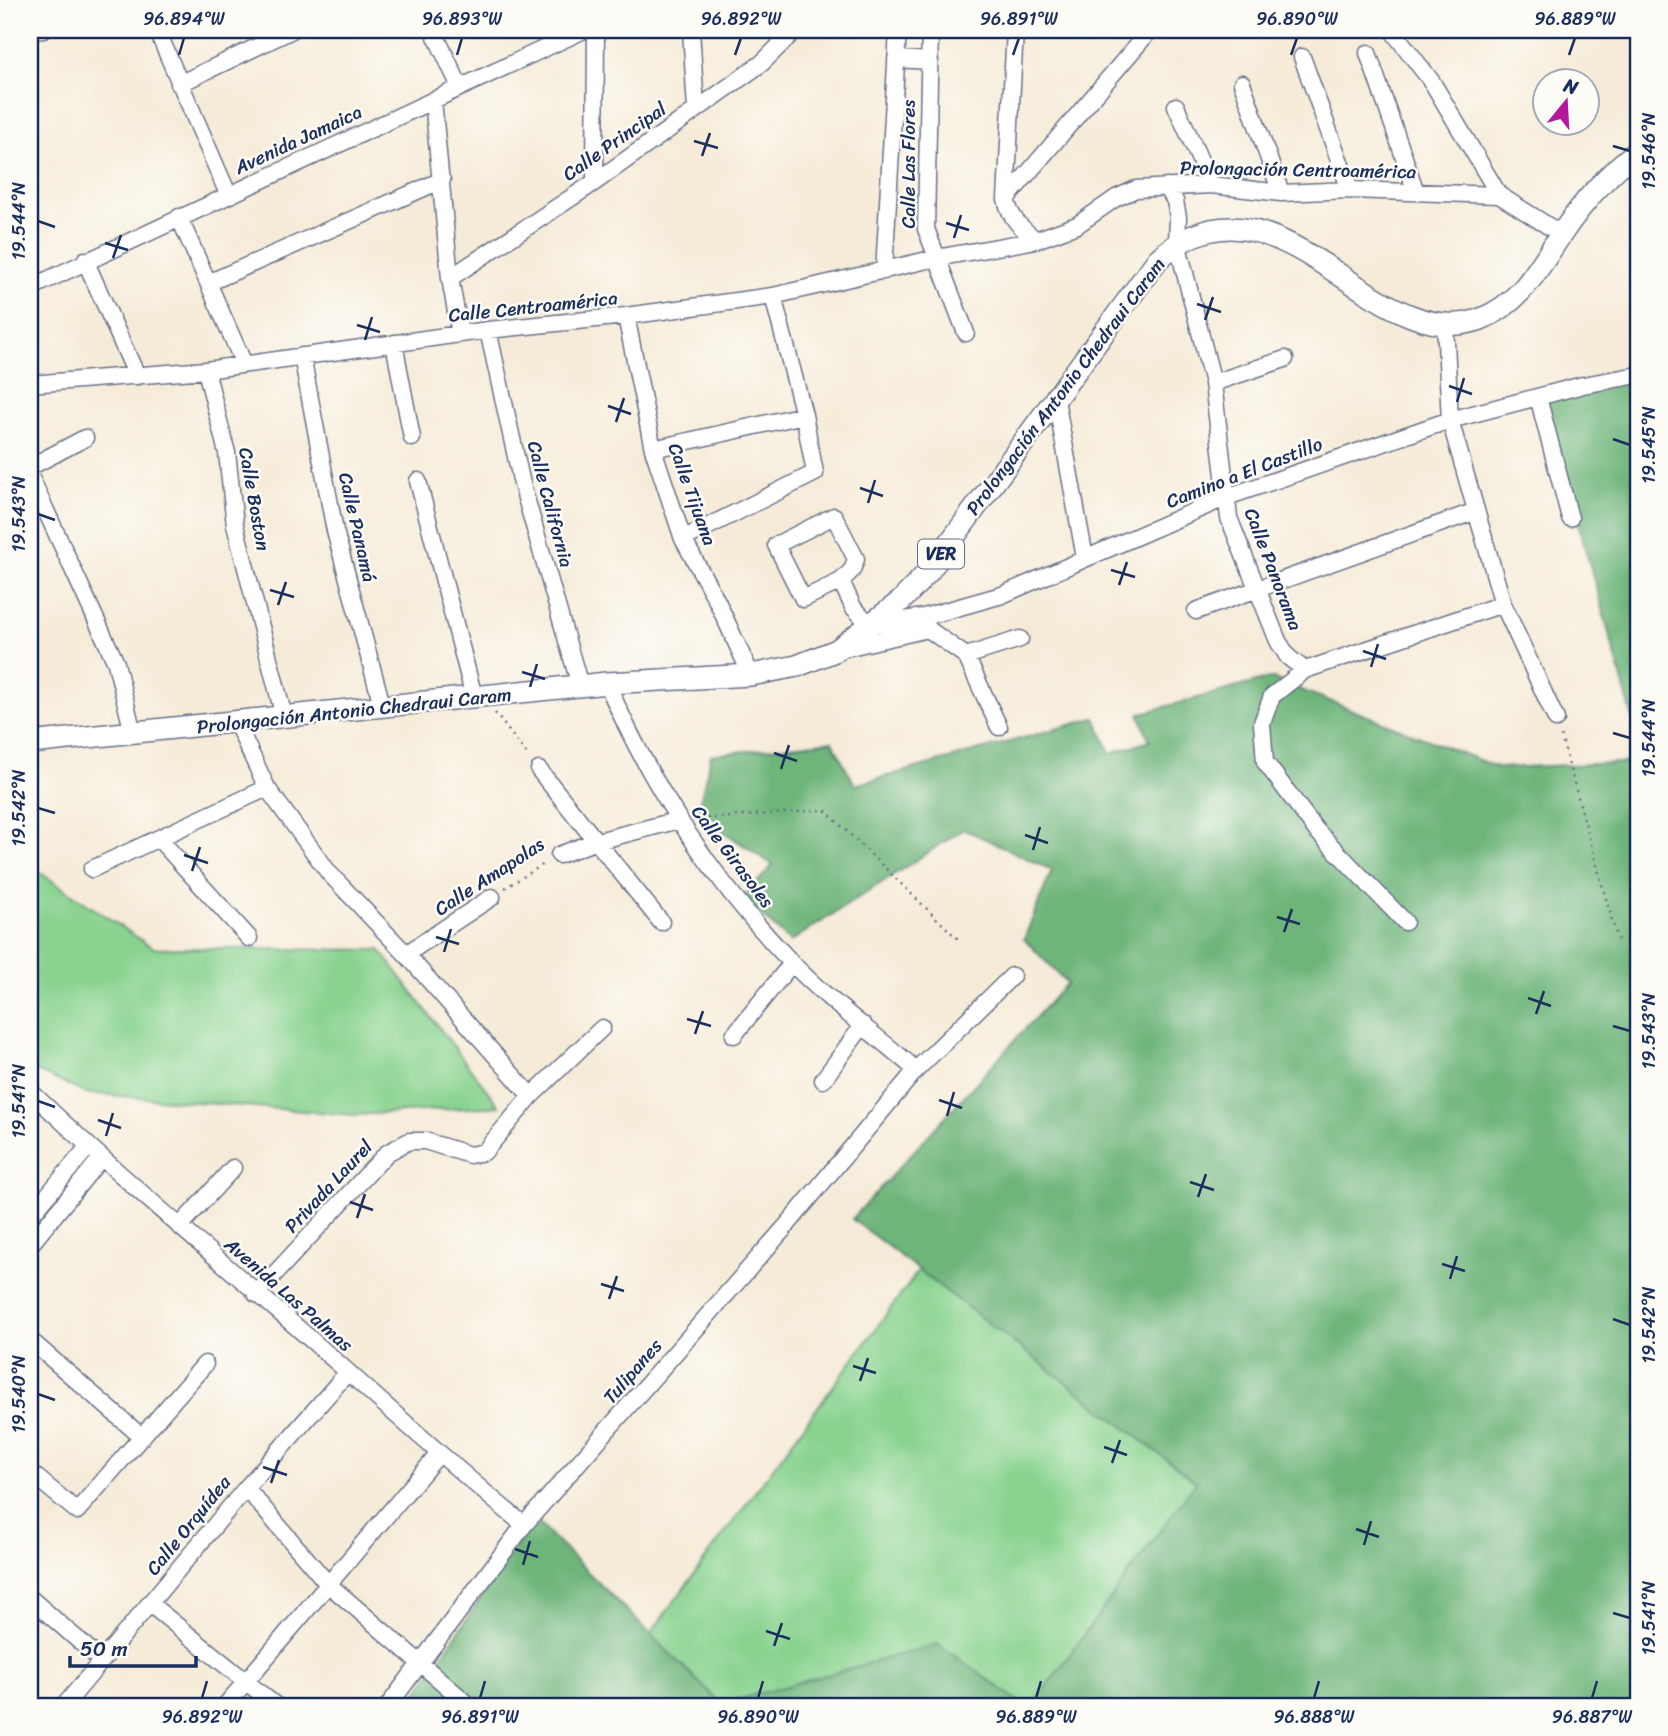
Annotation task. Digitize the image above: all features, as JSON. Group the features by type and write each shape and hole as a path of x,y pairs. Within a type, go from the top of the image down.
{"main road":[{"name":"Prolongación Antonio Chedraui Caram","path":"30,743 607,683 751,676 797,666 837,650 901,601 929,571 1055,394 1158,259 1177,242 1198,232 1226,227 1256,231 1293,247 1402,311 1445,323 1478,320 1503,309 1526,289 1561,234 1603,182 1638,151"}],"street":[{"path":"30,31 43,30"},
{"path":"157,30 228,194"},
{"path":"179,84 292,30"},
{"path":"433,30 460,87"},
{"name":"Avenida Jamaica","path":"30,288 85,260 584,30"},
{"path":"595,182 596,30"},
{"path":"691,30 696,109"},
{"name":"Calle Principal","path":"450,278 595,182 762,63 795,30"},
{"name":"Calle Las Flores","path":"884,271 898,30"},
{"name":"Calle Las Flores","path":"930,30 926,229 966,333"},
{"path":"1015,30 1006,199 1008,211 1036,240"},
{"path":"1006,199 1150,30"},
{"path":"1392,30 1432,82 1499,195 1561,234"},
{"path":"1368,54 1416,192"},
{"path":"1302,57 1350,190"},
{"path":"896,59 930,61"},
{"path":"1242,83 1282,193"},
{"path":"433,100 450,278 460,334"},
{"path":"1176,106 1211,185"},
{"path":"208,283 442,180"},
{"name":"Prolongación Centroamérica","path":"1036,240 1077,226 1116,198 1136,189 1211,185 1282,193 1350,190 1499,195"},
{"name":"Calle Panorama","path":"1167,187 1175,201 1178,217 1177,242 1213,383 1229,518 1278,641 1288,657 1305,670"},
{"path":"179,217 244,364"},
{"name":"Calle Centroamérica","path":"30,384 206,370 488,330 626,316 773,296 936,258 1036,240"},
{"path":"85,260 137,376"},
{"path":"683,539 815,473 804,415 773,296"},
{"name":"Calle Tijuana","path":"626,316 653,449 683,539 717,601 751,676"},
{"path":"1445,323 1450,420 1503,604 1556,719"},
{"name":"Calle California","path":"488,330 522,484 580,686"},
{"path":"394,343 412,438"},
{"name":"Calle Panamá","path":"302,356 335,531 382,705"},
{"path":"1213,383 1285,359"},
{"name":"Calle Boston","path":"206,370 227,453 235,525 284,717"},
{"name":"Camino a El Castillo","path":"837,650 926,623 1002,595 1227,497 1450,420 1638,375"},
{"path":"1055,394 1085,558"},
{"path":"1538,397 1570,518"},
{"path":"653,449 804,415"},
{"path":"30,467 85,438"},
{"path":"30,476 116,663 133,733"},
{"path":"418,481 478,696"},
{"path":"1196,611 1256,587 1476,511"},
{"path":"834,516 856,559 852,569 841,581 803,599 776,545 834,516"},
{"path":"841,581 853,607 870,625"},
{"path":"1405,922 1316,830 1265,762 1262,723 1272,696 1305,670 1503,604"},
{"path":"926,623 965,656 999,727"},
{"name":"Camino a El Castillo","path":"870,625 926,623"},
{"path":"965,656 1020,639"},
{"name":"Calle Girasoles","path":"607,683 627,730 679,820 743,907 792,963 916,1070"},
{"path":"236,722 267,788 329,873 407,954 531,1096"},
{"path":"539,770 594,842 661,922"},
{"path":"92,869 267,788"},
{"name":"Calle Amapolas","path":"559,855 594,842 679,820"},
{"path":"159,839 249,938"},
{"name":"Calle Amapolas","path":"407,954 492,897"},
{"path":"734,1035 792,963"},
{"name":"Tulipanes","path":"388,1706 524,1525 788,1224 916,1070 1012,976"},
{"path":"823,1080 863,1025"},
{"name":"Privada Laurel","path":"256,1294 387,1153 409,1141 425,1140 470,1155 484,1152 531,1096 602,1028"},
{"name":"Avenida Las Palmas","path":"30,1091 88,1147 348,1372 438,1455 524,1525"},
{"path":"30,1216 88,1147"},
{"path":"30,1245 101,1158"},
{"path":"180,1226 233,1168"},
{"path":"30,1340 142,1437"},
{"path":"30,1472 77,1511 205,1364"},
{"name":"Calle Orquídea","path":"64,1706 246,1488 348,1372"},
{"path":"225,1706 438,1455"},
{"path":"246,1488 328,1584 470,1706"},
{"path":"30,1598 101,1660"},
{"path":"150,1604 276,1706"}],"path":[{"path":"478,696 539,770"},
{"path":"1556,719 1619,945"},
{"path":"679,820 825,810 960,941"},
{"name":"Calle Amapolas","path":"492,897 559,855"}],"green space":[{"path":"1638,381 1638,737 1541,390"},
{"path":"1271,678 1499,768 1638,762 1638,1706 1032,1706 1196,1482 852,1219 1067,983 1024,939 1052,870 964,829 790,942 743,898 773,865 697,814 711,755 832,741 855,785 1095,718 1110,753 1150,741 1139,714"},
{"path":"30,866 153,948 380,950 499,1106 354,1115 85,1093 30,1068"},
{"path":"1092,1036 1638,1706 597,1706"},
{"path":"534,1519 721,1704 938,1644 1025,1706 408,1706"}]}
